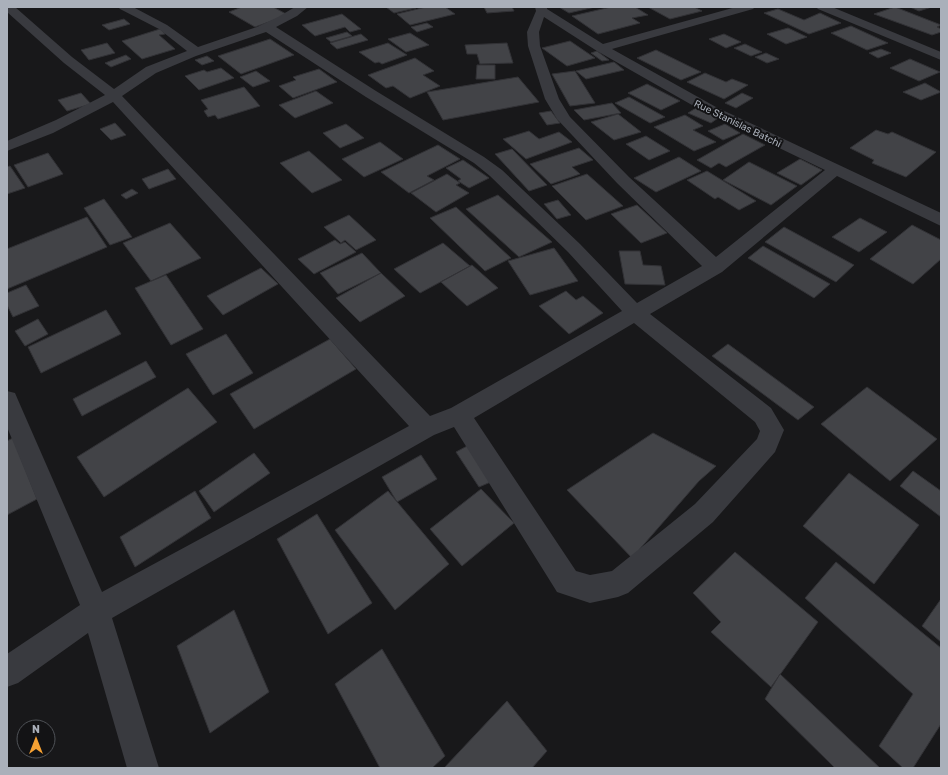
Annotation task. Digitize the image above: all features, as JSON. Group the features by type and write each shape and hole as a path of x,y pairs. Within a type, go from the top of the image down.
{"street":[{"path":"8,7 68,60 114,95 426,428"},
{"path":"124,7 163,27 196,52"},
{"path":"7,146 39,134 114,95 150,71 196,52 267,27 296,12 302,7"},
{"path":"601,48 749,7"},
{"path":"822,7 941,56"},
{"name":"Rue Stanislas Batchi","path":"715,267 623,180 564,119 556,108 534,46 532,36 533,26 541,9 601,48 700,105 941,220"},
{"path":"267,27 371,94 479,160 496,173 574,248 635,313 763,415 772,430 767,445 704,514 618,583 590,589 567,582 458,415"},
{"path":"7,672 96,611 426,428 458,415 715,267 836,170"},
{"path":"7,400 96,611 144,768"}],"building":[{"path":"242,7 273,7 288,15 255,27 229,12"},
{"path":"386,7 414,7 416,8 394,13"},
{"path":"426,7 445,7 455,14 410,25 397,14"},
{"path":"484,7 512,7 514,11 487,13"},
{"path":"559,7 595,7 569,13"},
{"path":"611,7 635,7 648,15 632,18 640,23 598,34 572,16"},
{"path":"648,7 694,7 702,11 670,19"},
{"path":"895,7 941,25 937,27 941,29 941,32 932,35 874,14"},
{"path":"910,7 932,7 919,11"},
{"path":"778,9 804,20 820,13 841,23 809,34 764,13"},
{"path":"342,14 361,29 350,32 345,27 315,36 302,25"},
{"path":"124,19 130,24 109,30 102,25"},
{"path":"427,23 433,27 417,32 411,27"},
{"path":"851,26 888,43 867,50 831,33"},
{"path":"788,28 807,37 786,44 767,34"},
{"path":"160,29 165,34 159,35 175,49 142,59 122,41"},
{"path":"347,32 352,36 331,42 326,38"},
{"path":"410,33 429,45 406,52 388,39"},
{"path":"361,34 368,40 337,49 330,43"},
{"path":"724,34 741,42 726,48 709,39"},
{"path":"270,39 294,55 241,74 218,56"},
{"path":"570,41 595,58 567,66 542,48"},
{"path":"107,43 115,53 89,60 81,50"},
{"path":"388,43 407,55 382,64 379,62 375,63 359,52"},
{"path":"507,43 513,63 480,64 477,54 467,54 465,45"},
{"path":"745,44 762,52 751,56 734,48"},
{"path":"881,49 891,53 878,58 869,53"},
{"path":"656,50 701,72 681,80 637,58"},
{"path":"597,51 609,60 602,61 591,53"},
{"path":"766,53 779,59 767,63 755,57"},
{"path":"126,55 131,59 111,67 105,63"},
{"path":"207,56 214,61 202,65 195,60"},
{"path":"415,58 434,71 423,75 440,86 410,98 393,86 386,88 368,75"},
{"path":"910,59 940,72 919,81 890,68"},
{"path":"614,62 624,70 586,79 576,71"},
{"path":"477,65 495,65 495,79 476,79"},
{"path":"221,68 234,78 199,90 185,76 204,70 207,72"},
{"path":"319,69 337,82 293,98 279,86 296,80 293,77"},
{"path":"256,71 270,81 253,87 240,77"},
{"path":"575,71 595,103 570,106 552,74"},
{"path":"705,73 726,82 732,79 748,85 724,99 687,82"},
{"path":"518,77 539,102 443,120 427,92"},
{"path":"925,83 941,92 921,100 903,92"},
{"path":"647,84 680,101 661,110 628,93"},
{"path":"244,87 260,106 218,119 215,115 208,117 204,111 208,109 201,100"},
{"path":"316,91 333,103 295,118 279,105"},
{"path":"81,93 91,104 67,111 58,100"},
{"path":"742,93 753,98 736,108 725,103"},
{"path":"629,97 665,117 650,123 615,103"},
{"path":"612,103 621,113 584,120 574,110"},
{"path":"696,108 718,118 711,123 688,113"},
{"path":"551,111 560,123 547,125 539,113"},
{"path":"618,114 641,132 614,140 591,122"},
{"path":"685,115 703,126 693,130 716,142 694,151 654,127"},
{"path":"115,123 126,135 111,140 100,129"},
{"path":"346,124 364,138 340,148 323,133"},
{"path":"725,124 740,133 723,140 708,131"},
{"path":"876,130 888,134 892,132 936,152 906,177 872,163 874,160 850,148"},
{"path":"529,131 539,139 559,132 572,142 526,159 503,139"},
{"path":"743,134 765,145 726,167 719,163 711,168 697,160"},
{"path":"646,136 670,151 649,160 626,144"},
{"path":"380,142 403,159 364,177 342,159"},
{"path":"438,145 460,159 427,176 434,180 409,193 381,172"},
{"path":"579,148 593,160 572,167 580,174 551,184 530,164"},
{"path":"512,149 547,185 529,191 495,154"},
{"path":"309,151 342,180 312,193 280,163"},
{"path":"48,153 63,174 28,187 14,165"},
{"path":"679,157 701,171 656,192 634,178"},
{"path":"800,159 822,170 801,185 777,173"},
{"path":"463,160 489,178 469,188 458,181 461,179 446,168"},
{"path":"749,162 797,186 771,205 723,180"},
{"path":"10,166 25,188 7,194 7,167"},
{"path":"168,169 176,179 149,189 142,179"},
{"path":"707,171 756,201 739,210 718,197 715,199 687,180"},
{"path":"447,174 460,183 456,185 469,193 436,212 411,193"},
{"path":"587,174 623,206 586,220 552,186"},
{"path":"132,189 138,193 126,199 121,195"},
{"path":"498,195 552,242 519,257 466,209"},
{"path":"104,199 132,237 110,245 84,208"},
{"path":"558,200 571,215 557,219 544,204"},
{"path":"637,205 667,233 641,243 611,214"},
{"path":"456,207 511,258 485,271 430,218"},
{"path":"349,215 376,240 356,250 345,240 341,243 324,227"},
{"path":"87,217 107,247 7,289 7,249"},
{"path":"860,218 887,232 859,252 832,237"},
{"path":"170,223 201,258 151,281 123,243"},
{"path":"912,225 941,240 941,259 913,284 870,259"},
{"path":"784,227 854,265 836,282 765,242"},
{"path":"335,240 340,244 345,242 356,252 314,274 298,259"},
{"path":"443,243 470,266 420,293 394,269"},
{"path":"763,246 830,284 814,298 748,258"},
{"path":"554,248 578,281 530,295 508,261"},
{"path":"619,251 640,251 643,265 661,266 665,285 625,284"},
{"path":"362,253 381,273 338,294 320,273"},
{"path":"472,265 498,288 467,306 441,282"},
{"path":"261,268 278,284 223,315 207,296"},
{"path":"381,273 405,296 360,322 336,298"},
{"path":"166,275 203,329 171,345 135,288"},
{"path":"26,285 39,306 13,317 7,305 7,293"},
{"path":"566,291 576,300 583,296 603,313 569,334 539,306"},
{"path":"106,310 121,334 41,373 28,347"},
{"path":"38,319 48,334 25,346 15,331"},
{"path":"226,334 253,373 213,395 186,354"},
{"path":"330,339 356,369 254,429 230,394"},
{"path":"728,344 814,407 798,420 712,356"},
{"path":"146,361 156,377 82,416 73,399"},
{"path":"867,387 937,439 890,481 821,424"},
{"path":"188,388 217,422 104,497 77,457"},
{"path":"653,433 716,466 699,481 632,558 567,490"},
{"path":"13,438 37,499 7,515 7,441"},
{"path":"469,445 493,481 479,487 456,452"},
{"path":"254,453 270,473 214,512 199,491"},
{"path":"421,455 437,479 397,502 382,477"},
{"path":"913,471 941,491 941,517 900,486"},
{"path":"849,473 919,525 874,584 803,526"},
{"path":"481,489 514,523 462,566 430,529"},
{"path":"195,491 211,518 135,567 120,537"},
{"path":"388,491 449,564 395,610 335,530"},
{"path":"317,514 372,603 328,634 277,539"},
{"path":"735,552 818,622 771,687 711,632 721,622 693,593"},
{"path":"836,562 941,648 941,724 913,768 903,768 879,746 913,694 805,598"},
{"path":"941,599 941,642 922,626"},
{"path":"234,610 269,692 210,733 177,646"},
{"path":"382,649 445,756 432,768 380,768 335,684"},
{"path":"780,674 880,768 835,768 765,699"},
{"path":"507,701 547,751 532,768 444,768"}]}
